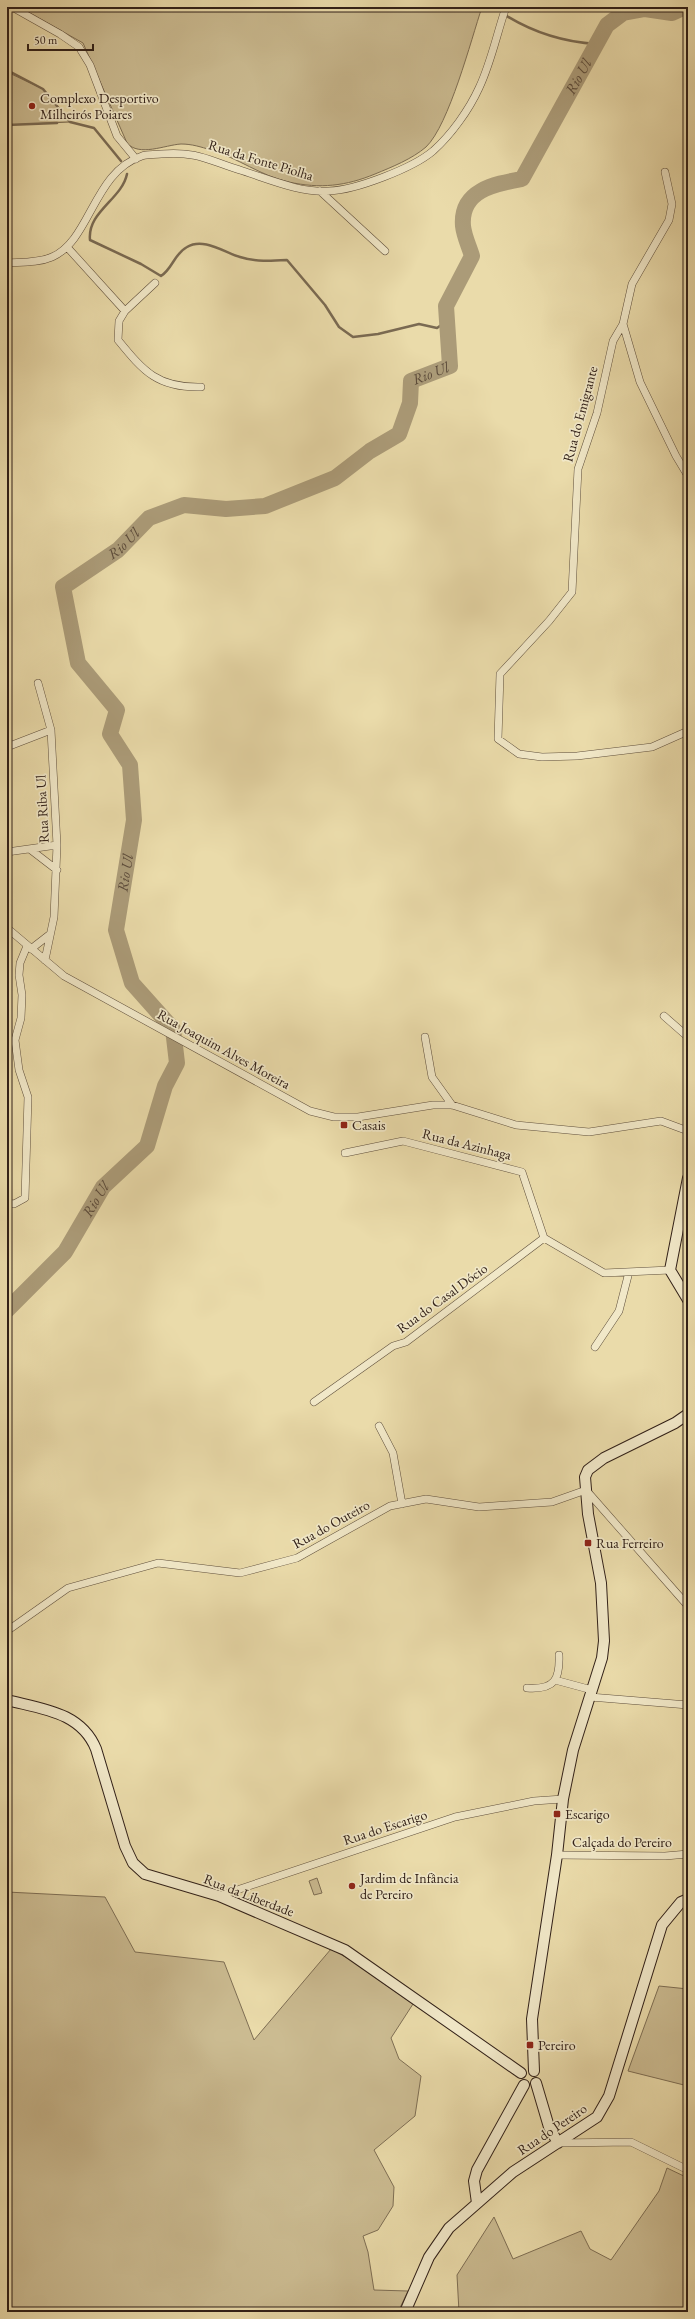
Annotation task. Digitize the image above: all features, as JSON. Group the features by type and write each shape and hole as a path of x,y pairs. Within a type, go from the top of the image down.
{"street":[{"path":"12,7 60,34 79,47 90,65 118,136 136,159"},
{"name":"Rua da Fonte Piolha","path":"7,263 40,261 53,257 67,247 98,194 113,176 142,156 191,154 302,189 329,192 372,182 431,152 447,136 479,88 506,8"},
{"name":"Rua do Emigrante","path":"665,172 672,204 669,220 632,284 623,324 613,341 597,413 578,469 572,592 549,621 500,674 498,739 519,754 542,757 577,756 652,747 688,731"},
{"path":"320,191 385,251"},
{"path":"67,247 125,311"},
{"path":"155,283 125,311 119,321 118,340 135,361 151,375 180,387 201,387"},
{"path":"623,324 640,382 676,456 688,476"},
{"name":"Rua Riba Ul","path":"38,683 51,730 58,845 54,917 49,935 45,960"},
{"path":"7,747 51,730"},
{"path":"7,852 31,850 58,845"},
{"path":"31,850 57,870"},
{"name":"Rua Joaquim Alves Moreira","path":"7,928 64,976 310,1111 334,1117 358,1117 433,1105 452,1105 516,1126 589,1132 661,1122 688,1132"},
{"path":"7,1204 14,1204 25,1198 27,1180 26,1114 28,1097 19,1070 15,1040 21,1018 22,995 19,975 20,963 29,947 49,935"},
{"path":"664,1016 688,1037"},
{"path":"425,1037 432,1077 452,1105"},
{"name":"Rua da Azinhaga","path":"345,1153 403,1141 522,1172 544,1238"},
{"path":"688,1178 670,1270 688,1300"},
{"path":"544,1238 604,1273 670,1270"},
{"name":"Rua do Casal Dócio","path":"314,1402 393,1346 406,1342 544,1238"},
{"path":"595,1347 619,1311 629,1272"},
{"path":"688,1414 675,1423 616,1452 592,1466 588,1470 586,1477 588,1514 601,1583 604,1623 602,1658 573,1750 562,1799 557,1855 532,2019 534,2070 538,2077 536,2083 549,2127 558,2143 631,2142 688,2170"},
{"path":"379,1426 393,1453 402,1504"},
{"path":"586,1490 688,1606"},
{"name":"Rua do Outeiro","path":"7,1631 68,1588 158,1563 240,1573 297,1558 390,1506 426,1500 479,1507 552,1502 586,1490"},
{"path":"527,1688 541,1689 555,1680 559,1673 559,1655"},
{"path":"555,1680 591,1694 688,1705"},
{"name":"Rua da Liberdade","path":"7,1700 60,1714 83,1727 92,1738 125,1846 133,1863 145,1874 157,1879 219,1896 349,1952 522,2073"},
{"name":"Rua do Escarigo","path":"219,1896 455,1817 534,1801 562,1799"},
{"name":"Calçada do Pereiro","path":"557,1855 665,1856 688,1854"},
{"name":"Rua do Pereiro","path":"405,2312 438,2242 449,2228 513,2172 597,2117 609,2096 662,1925 681,1902 688,1899"},
{"path":"534,2070 528,2069 522,2073 520,2079 524,2085 530,2087 536,2083"},
{"path":"477,2202 474,2186 477,2170 524,2085"}],"shaded area":[{"path":"19,7 482,7 466,60 451,102 435,136 426,147 402,162 364,178 343,184 322,186 289,182 269,176 221,153 193,145 181,144 145,150 132,147 127,143 83,43"},
{"name":"Complexo Desportivo Milheirós Poiares","path":"7,72 43,89 70,122 7,125"},
{"path":"317,1878 322,1893 314,1895 309,1881"},
{"path":"7,1892 105,1897 135,1952 224,1962 254,2040 331,1949 349,1959 413,2004 391,2038 399,2059 421,2076 415,2116 374,2150 394,2187 393,2206 378,2230 363,2236 368,2252 374,2290 408,2291 398,2312 7,2312"},
{"path":"659,1986 688,1989 688,2164 685,2160 684,2085 628,2071"},
{"path":"667,2168 688,2178 688,2312 459,2312 457,2275 494,2217 513,2259 581,2231 590,2249 611,2260 659,2191"}],"waterway":[{"name":"Rio Ul","path":"7,1310 65,1252 103,1187 147,1146 165,1086 177,1063 173,1029 132,983 116,930 134,820 130,765 110,734 117,710 78,663 63,587 118,550 149,518 184,505 226,509 265,506 335,478 370,451 399,434 410,403 411,381 450,366 446,306 472,256 465,237 463,226 467,204 481,191 501,183 522,179 607,25 623,13 645,9 672,13 685,7"},
{"path":"505,15 527,27 549,36 596,44"},
{"path":"7,70 43,89 70,122 94,128 121,161"},
{"path":"7,125 57,123"},
{"path":"127,174 119,191 99,213 94,221 90,240 141,264 161,276 165,273 179,253 187,247 194,244 207,245 246,259 264,261 287,260 325,305 339,327 353,337 378,334 419,324 437,328 447,321"}],"place":[{"name":"Complexo Desportivo Milheirós Poiares","path":"32,106"},
{"name":"Casais","path":"344,1125"},
{"name":"Rua Ferreiro","path":"588,1543"},
{"name":"Escarigo","path":"557,1814"},
{"name":"Jardim de Infância de Pereiro","path":"352,1886"},
{"name":"Pereiro","path":"530,2045"}]}
